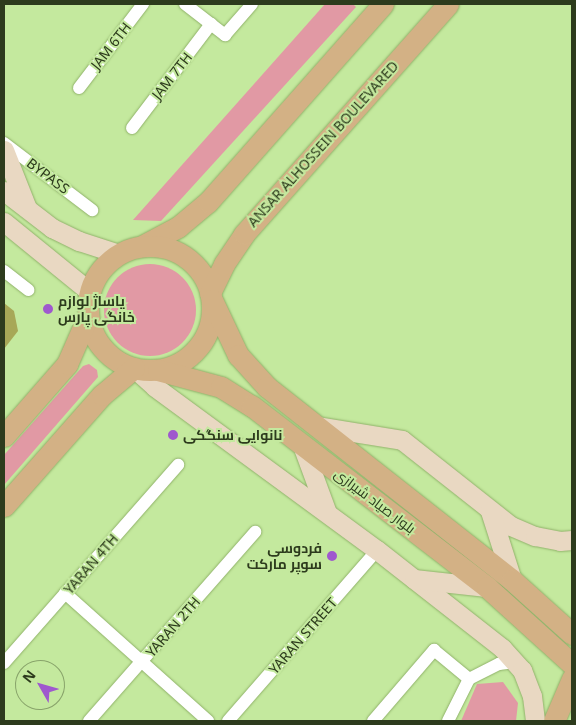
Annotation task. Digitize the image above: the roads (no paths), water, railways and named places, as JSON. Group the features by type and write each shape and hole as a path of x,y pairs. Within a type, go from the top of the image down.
{"main road":[{"path":"4,436 67,364 88,316 90,292 101,271 119,254 142,246 178,227 208,202 383,4"},
{"name":"ANSAR ALHOSSEIN BOULEVARED","path":"211,296 224,264 244,234 448,4"},
{"path":"4,150 28,209"},
{"path":"4,191 52,228 79,241 119,254"},
{"path":"4,222 90,292"},
{"path":"88,316 96,340 103,349 122,364 134,368 158,370 177,364 193,353 205,338 211,319 211,296 199,270 190,261 168,248 142,246"},
{"name":"بلوار صیاد شیرازی","path":"211,296 238,355 267,387 512,580 572,634"},
{"path":"4,506 102,395 134,368"},
{"path":"134,368 155,387 377,550 502,648 522,670 532,696 535,721"},
{"name":"بلوار صیاد شیرازی","path":"158,370 221,387 252,406 487,586 572,664"},
{"path":"316,426 402,440 511,526 535,536 560,541 572,540"},
{"path":"302,444 327,513"},
{"path":"490,511 512,580"},
{"path":"414,579 487,586"},
{"path":"554,721 572,678"}],"street":[{"name":"JAM 6TH","path":"79,88 143,4"},
{"path":"184,4 225,35 252,4"},
{"name":"JAM 7TH","path":"132,128 211,24"},
{"name":"BYPASS","path":"4,142 92,210"},
{"path":"4,271 28,290"},
{"name":"YARAN 4TH","path":"4,663 178,465"},
{"name":"YARAN 2TH","path":"89,721 255,532"},
{"name":"YARAN STREET","path":"228,721 377,550"},
{"path":"65,593 208,721"},
{"path":"372,721 434,650 469,679"},
{"path":"448,721 469,679 492,666 515,662"}],"place":[{"name":"پاساژ لوازم خانگی پارس","path":"48,309"},
{"name":"نانوایی سنگکی","path":"173,435"},
{"name":"فردوسی سوپر مارکت","path":"332,556"}]}
